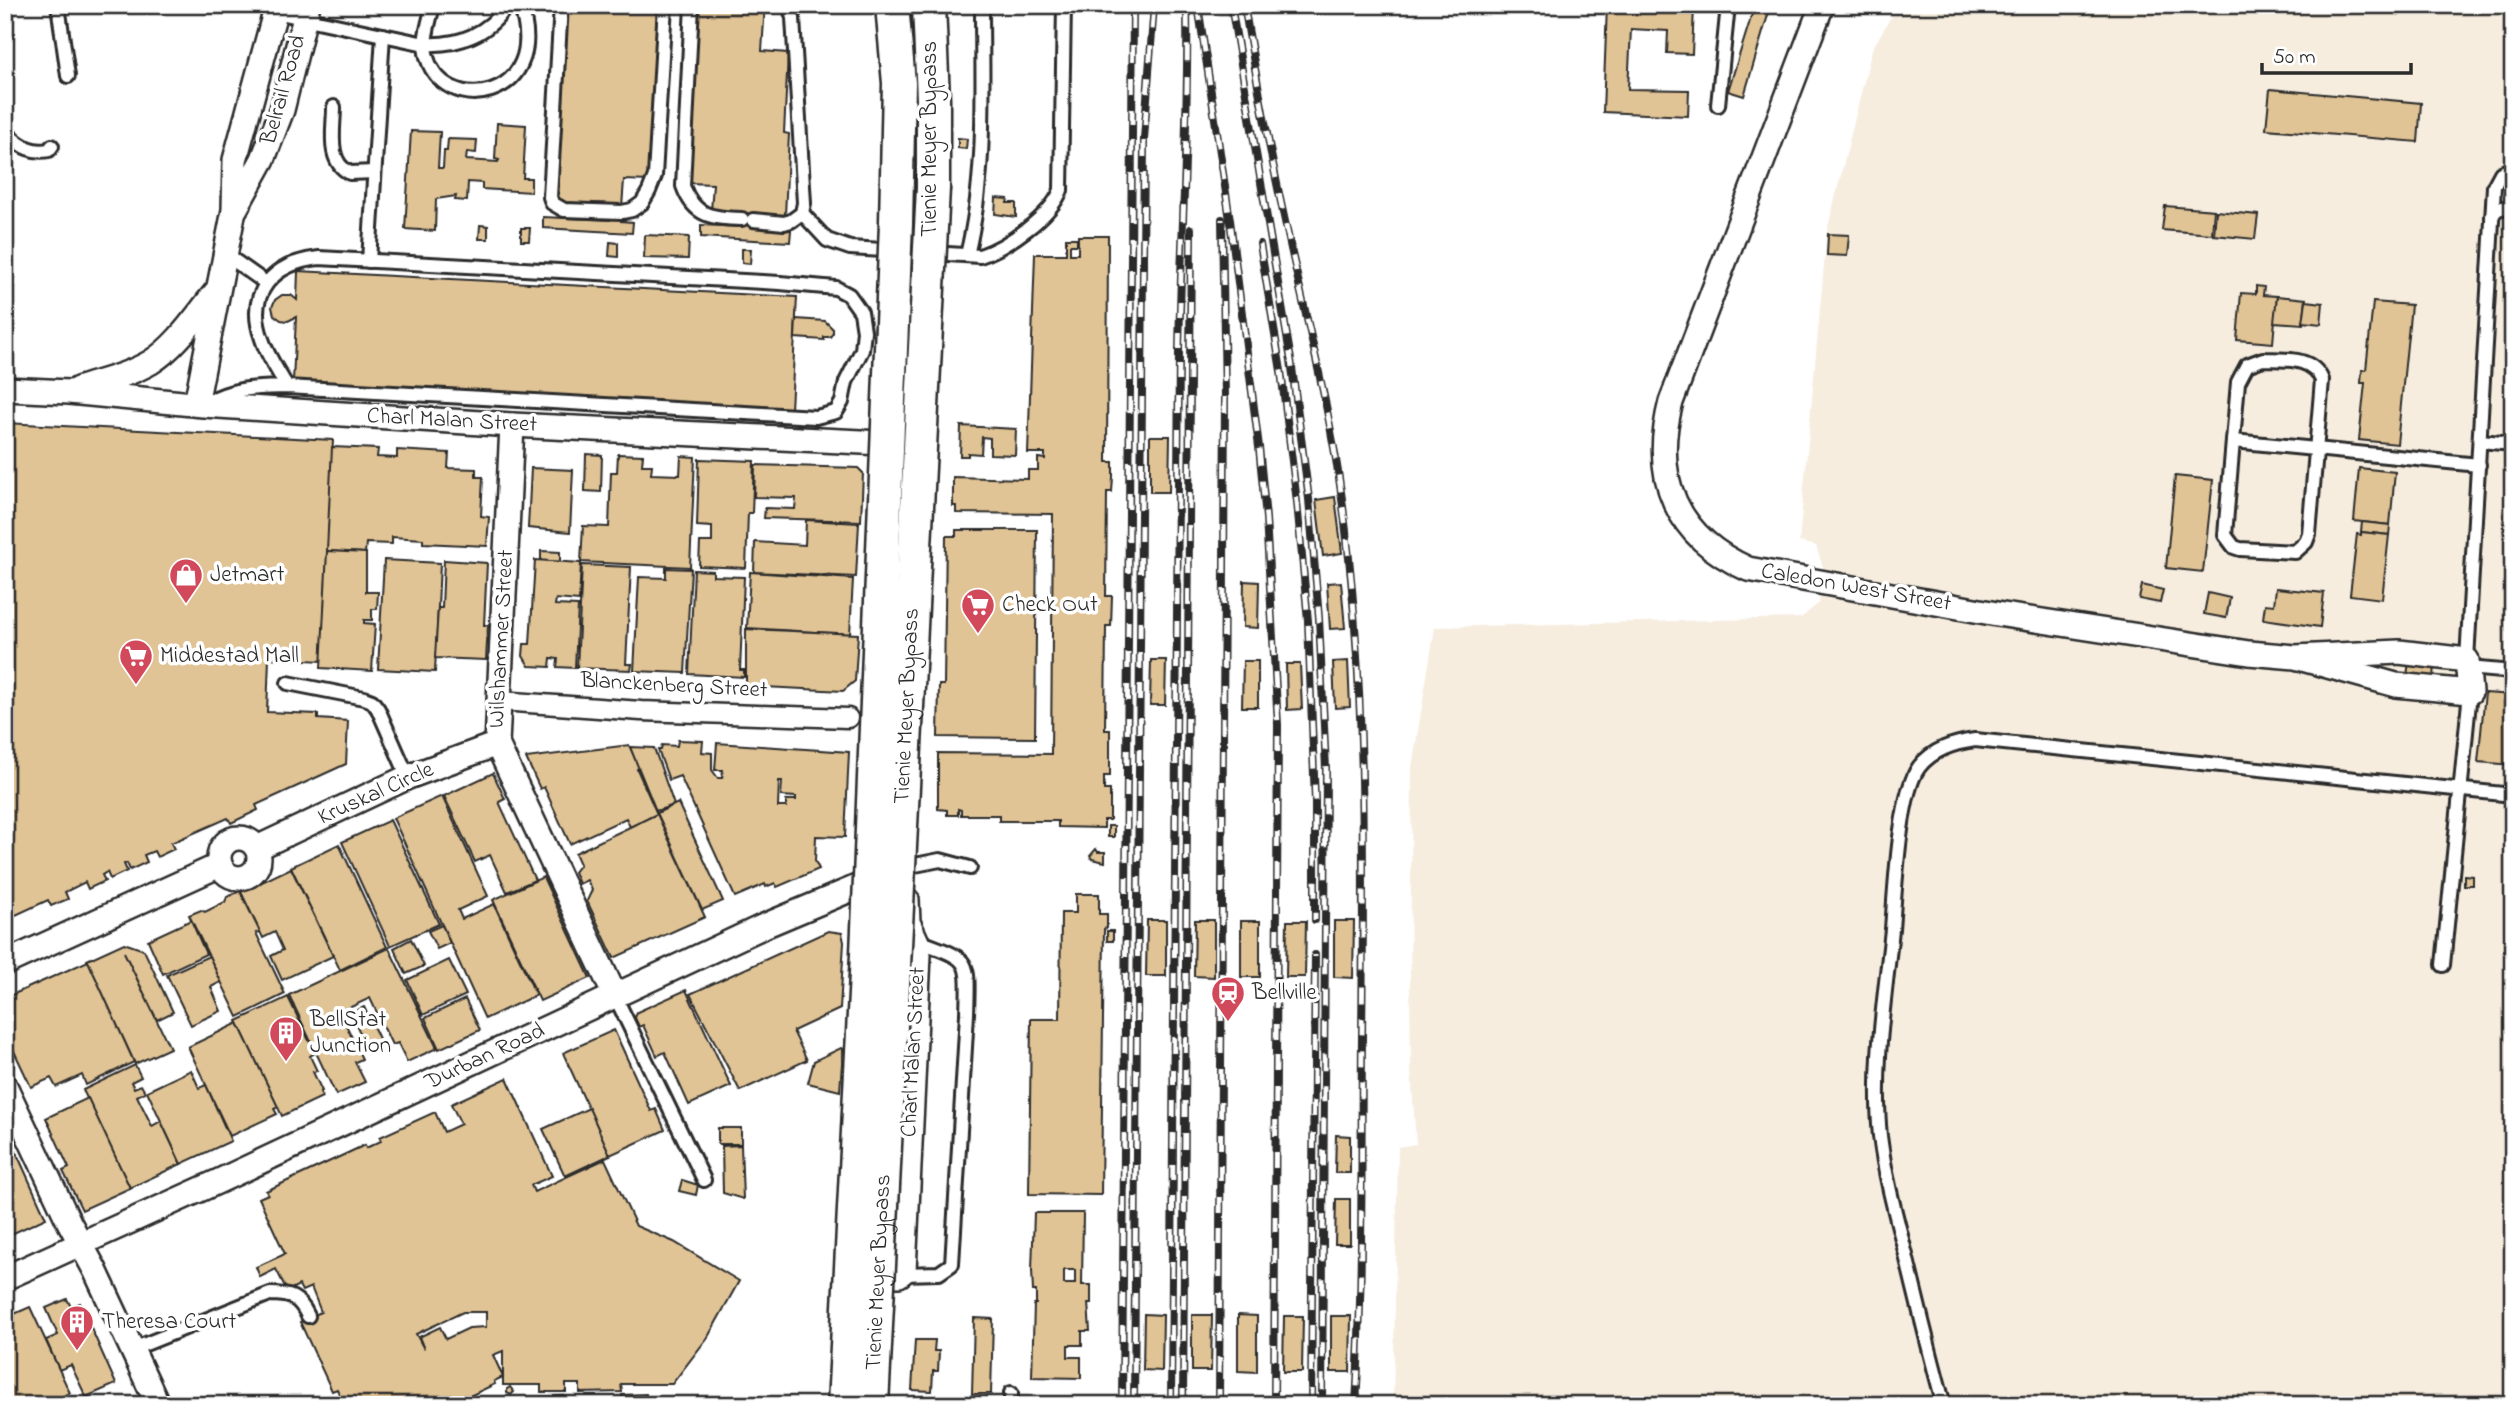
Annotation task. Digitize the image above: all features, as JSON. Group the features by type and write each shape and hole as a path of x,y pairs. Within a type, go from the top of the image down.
{"main road":[{"name":"Tienie Meyer Bypass","path":"844,1405 866,978 896,246 899,83 892,5"},
{"name":"Tienie Meyer Bypass","path":"872,1405 933,188 929,5"}],"street":[{"name":"Caledon West Street","path":"1822,5 1671,402 1662,449 1664,471 1681,514 1709,547 1748,569 2164,641 2295,657"},
{"name":"Belrail Road","path":"199,405 217,292 234,210 236,160 276,8"},
{"name":"Belrail Road","path":"234,210 263,159 282,110 306,12"},
{"path":"69,392 151,362 168,349 217,292"},
{"name":"Charl Malan Street","path":"5,389 69,392 199,405 512,425 927,446 907,791 905,867 908,922 919,955 903,1274"},
{"name":"Wilshammer Street","path":"512,425 497,744 615,996"},
{"path":"899,443 855,1266 859,1272 903,1274"},
{"path":"2399,652 2468,664 2469,692 2396,685 2295,657 2399,652"},
{"name":"Blanckenberg Street","path":"499,701 641,711 848,718"},
{"name":"Kruskal Circle","path":"5,963 220,865 228,874 245,877 258,866 257,848 408,777 497,744"},
{"name":"Durban Road","path":"5,1278 217,1182 764,926 905,867"},
{"path":"5,1086 79,1243 96,1270 158,1405"}],"lane":[{"path":"58,5 68,76"},
{"path":"433,5 425,44 430,64 446,84 458,90 483,93 498,88 520,69 525,25 520,5"},
{"path":"276,8 306,12 383,35 443,45 467,39 493,22 507,5"},
{"path":"561,5 550,197 552,203 564,210 610,213 632,210 642,203 655,176 665,5"},
{"path":"692,5 683,186 690,202 706,215 747,220 784,223 802,213"},
{"path":"789,5 793,18 804,191 802,213 827,240 850,248 967,256 980,256 999,248 1040,217 1058,198 1062,180 1064,5"},
{"path":"967,256 975,222 982,154 982,5"},
{"path":"1718,106 1728,5"},
{"path":"369,261 383,35"},
{"path":"334,107 333,155 337,163 350,173 374,172"},
{"path":"11,137 32,150 49,150 52,146"},
{"path":"2513,168 2496,178 2492,217 2468,664 2513,672"},
{"path":"2492,217 2495,209 2512,208"},
{"path":"225,254 266,284"},
{"path":"199,405 243,388 287,387 816,417 830,414 839,408 846,382 862,350 864,340 861,312 849,295 836,288 319,258 302,260 280,270 266,284 259,298 257,309 262,340 287,387"},
{"path":"2263,359 2304,362 2318,371 2322,380 2306,542 2295,552 2234,547 2225,535 2233,442 2238,382 2247,365 2263,359"},
{"path":"2480,441 2513,444"},
{"path":"2233,442 2479,465"},
{"path":"288,683 372,701 379,709 408,777"},
{"path":"2443,965 2469,692"},
{"path":"1944,1405 1888,1184 1880,1135 1878,1094 1879,1056 1899,854 1907,796 1920,767 1933,754 1948,746 1975,740 2513,795"},
{"name":"Durban Road","path":"905,867 940,860 970,868"},
{"path":"903,1274 939,1273 952,1264 967,1014 968,975 962,961 957,956 916,940"},
{"path":"615,996 704,1180"},
{"path":"133,1349 270,1293 292,1295 301,1301 308,1315"}],"shaded area":[{"path":"1898,5 2513,5 2513,1405 1393,1405 1398,1147 1416,1144 1411,1070 1410,985 1412,767 1435,627 1801,618 1819,603 1823,567 1816,546 1799,542 1827,231 1872,49"}],"building":[{"path":"565,5 659,5 650,181 624,180 621,221 633,222 632,233 543,228 543,217 610,220 611,204 555,202"},
{"path":"697,5 765,5 762,51 788,53 784,133 789,134 785,215 754,213 753,228 791,230 790,242 701,237 701,225 741,227 742,212 711,211 713,184 688,183"},
{"path":"1607,5 1694,7 1692,54 1667,53 1668,31 1631,29 1628,89 1689,90 1688,116 1603,112"},
{"path":"1761,8 1769,11 1744,96 1728,91 1753,11 1760,13"},
{"path":"2270,89 2421,103 2418,142 2266,129"},
{"path":"497,123 526,125 523,178 531,178 531,192 482,189 482,183 468,182 467,201 455,200 456,196 436,199 435,231 405,229 411,131 440,132 438,168 443,168 448,139 477,140 476,153 467,152 466,160 498,162 499,160 495,159"},
{"path":"958,138 967,139 966,149 958,148"},
{"path":"996,198 1008,199 1007,203 1016,203 1016,217 995,214"},
{"path":"2165,206 2214,210 2212,234 2162,230"},
{"path":"2216,211 2258,215 2255,239 2214,235"},
{"path":"480,225 488,226 488,239 479,239"},
{"path":"521,228 530,228 529,241 521,241"},
{"path":"1828,234 1849,235 1847,256 1827,255"},
{"path":"645,235 689,237 688,259 644,258"},
{"path":"1078,236 1108,236 1107,462 1113,462 1113,477 1112,492 1107,492 1106,596 1112,596 1111,626 1106,626 1105,730 1110,730 1110,776 1104,776 1104,790 1110,790 1110,820 1104,820 1104,828 1058,827 1058,821 999,821 999,815 961,815 961,810 958,809 958,815 947,815 947,810 938,809 938,753 1051,754 1053,514 956,513 956,506 953,506 953,477 1028,479 1028,470 1038,470 1038,458 1045,459 1045,453 1028,453 1035,254 1066,254 1066,238 1077,238 1077,245 1070,245 1070,254 1078,254"},
{"path":"610,242 618,243 618,257 609,256"},
{"path":"742,249 751,249 750,264 742,263"},
{"path":"298,271 797,297 791,409 293,382 296,317 288,321 281,320 274,315 272,307 275,300 282,295 291,295 297,300"},
{"path":"2256,286 2264,287 2263,295 2277,296 2273,343 2237,340 2241,293 2256,294"},
{"path":"2277,296 2306,299 2303,324 2274,322"},
{"path":"2306,301 2323,303 2321,324 2303,322"},
{"path":"2373,302 2411,305 2397,444 2359,440 2365,383 2361,383 2362,370 2366,370"},
{"path":"796,319 825,321 833,329 833,333 830,337 824,337 824,340 795,338"},
{"path":"2513,378 2513,433 2507,432"},
{"name":"Middestad Mall","path":"5,423 333,440 322,661 269,658 267,712 318,714 318,719 348,721 346,764 256,805 258,810 231,823 228,818 171,843 174,849 157,857 154,851 144,855 147,862 130,870 127,863 124,864 127,871 110,879 107,872 102,875 105,881 88,889 85,882 65,892 68,899 51,906 48,900 5,920"},
{"path":"961,426 1016,429 1015,455 990,454 990,438 982,437 981,454 968,453 968,456 960,456"},
{"path":"1150,436 1170,436 1169,492 1150,492"},
{"path":"332,447 378,449 377,457 397,458 397,450 449,453 448,468 476,469 476,477 483,477 481,516 489,517 487,546 423,543 423,539 392,537 392,544 366,543 365,553 327,551"},
{"path":"586,454 602,455 601,492 585,491"},
{"path":"618,454 643,455 642,465 652,465 651,474 680,475 681,456 695,457 690,567 581,562 583,526 609,527 611,472 617,472"},
{"path":"699,459 754,461 752,513 748,513 746,568 699,566 700,542 712,542 712,527 697,526"},
{"path":"755,465 858,468 863,473 861,521 764,518 765,508 795,509 796,498 754,497"},
{"path":"531,468 573,470 570,532 528,528"},
{"path":"2359,468 2395,472 2390,525 2354,521"},
{"path":"2175,476 2213,480 2203,572 2166,568"},
{"path":"1335,497 1342,553 1323,556 1316,500"},
{"path":"806,520 859,523 856,577 754,572 755,542 805,545"},
{"path":"2362,522 2390,525 2389,535 2361,532"},
{"path":"956,530 1037,530 1035,738 938,737 939,685 944,685 946,536 956,536"},
{"path":"2361,532 2389,535 2382,599 2350,595 2357,534 2361,535"},
{"path":"327,551 366,553 366,592 378,592 377,609 372,609 372,620 364,620 364,623 375,624 372,671 321,668"},
{"path":"541,551 560,552 560,562 541,561"},
{"path":"384,560 440,563 435,672 378,669"},
{"path":"444,560 487,563 484,625 488,625 486,660 435,658 438,608 442,608"},
{"path":"535,560 581,563 579,601 556,599 555,605 578,606 575,668 557,667 558,659 551,658 550,667 529,666 523,656 524,644 530,644"},
{"path":"582,565 631,567 626,664 632,664 631,670 577,668"},
{"path":"666,568 691,569 685,673 634,671 639,577 666,578"},
{"path":"694,570 713,571 713,576 744,577 740,670 744,670 744,677 689,674"},
{"path":"750,572 853,579 850,634 747,628"},
{"path":"1244,581 1259,582 1258,628 1243,627"},
{"path":"1341,582 1345,628 1330,629 1327,583"},
{"path":"2142,585 2163,590 2160,603 2139,599"},
{"path":"2276,588 2324,593 2320,627 2263,619 2265,604 2274,605"},
{"path":"2208,593 2230,598 2226,618 2204,614"},
{"path":"746,629 858,634 855,681 843,691 746,686"},
{"path":"1151,660 1166,660 1165,705 1150,705"},
{"path":"1243,661 1258,661 1258,707 1242,707"},
{"path":"1348,661 1350,707 1335,708 1333,662"},
{"path":"2409,661 2435,664 2434,679 2407,676"},
{"path":"1286,664 1300,664 1302,709 1287,710"},
{"path":"2485,693 2513,695 2513,765 2478,762"},
{"path":"678,740 703,741 702,752 712,753 712,770 718,778 722,778 723,770 715,770 717,743 849,752 845,837 816,836 815,861 819,869 777,887 775,883 766,887 765,884 735,897 680,776 669,780 658,750 661,750 662,745 677,746","holes":["779,781 782,781 781,796 796,797 796,800 786,800 786,807 778,807"]},
{"path":"629,745 657,814 630,827 626,818 570,844 544,787 540,789 526,758"},
{"path":"630,747 654,748 674,805 656,811"},
{"path":"493,773 505,799 499,802 535,880 507,892 490,855 475,862 444,796"},
{"path":"442,796 488,896 458,910 462,919 494,904 536,995 485,1019 393,818"},
{"path":"678,803 723,901 702,910 657,813"},
{"path":"657,814 705,917 614,958 587,901 592,890 587,880 579,884 574,872 580,864 575,853"},
{"path":"390,820 439,924 390,946 342,842"},
{"path":"1108,826 1114,826 1114,837 1108,837"},
{"path":"339,844 387,947 340,970 291,867"},
{"path":"1096,849 1098,852 1105,852 1105,862 1092,859 1090,856"},
{"path":"291,868 333,956 282,980 271,956 283,950 275,932 263,938 241,892"},
{"path":"2464,875 2473,876 2473,885 2464,885"},
{"path":"543,877 590,978 540,1001 493,900"},
{"path":"240,891 260,932 256,933 285,994 238,1017 189,915 201,910 205,912"},
{"path":"1076,894 1099,894 1099,914 1107,914 1107,928 1104,929 1101,1195 1029,1194 1031,1019 1060,1019 1061,913 1076,913"},
{"path":"191,920 206,954 163,974 148,940"},
{"path":"1147,920 1166,920 1166,976 1146,976"},
{"path":"1195,920 1214,920 1214,977 1194,976"},
{"path":"1241,921 1260,921 1260,977 1241,977"},
{"path":"1287,921 1306,921 1305,977 1286,977"},
{"path":"1334,921 1354,921 1353,978 1334,977"},
{"path":"442,925 450,943 437,949 428,931"},
{"path":"828,931 842,933 844,942 840,1009 793,1031 807,1060 740,1091 690,994"},
{"path":"1107,931 1113,931 1113,941 1107,941"},
{"path":"411,939 424,966 406,974 394,948"},
{"path":"124,943 144,950 173,1012 157,1020 124,952 170,1048 135,1064 87,960"},
{"path":"389,948 437,1048 407,1062 398,1043 392,1045 370,998 340,1012 362,1059 355,1062 365,1082 336,1095 289,995"},
{"path":"209,956 221,982 211,987 221,1011 191,1025 167,975"},
{"path":"449,960 466,995 423,1015 407,980"},
{"path":"88,961 134,1062 86,1085 82,1075 56,1087 51,1078 31,1087 5,1032 5,998"},
{"path":"686,990 731,1086 689,1105 665,1052 657,1056 643,1025 639,1027 635,1018 637,1012"},
{"name":"BellStat Junction","path":"288,997 315,1053 310,1056 317,1071 313,1072 322,1097 282,1116 237,1021"},
{"path":"465,999 480,1030 439,1049 425,1018"},
{"path":"364,1007 382,1045 379,1046 381,1049 372,1053 371,1050 368,1051 351,1013"},
{"path":"238,1023 278,1107 274,1109 277,1114 230,1136 188,1047"},
{"path":"614,1030 651,1111 656,1109 665,1130 610,1155 563,1053"},
{"path":"841,1048 840,1091 808,1083 814,1061"},
{"path":"135,1065 141,1077 131,1082 134,1088 141,1085 145,1092 137,1096 152,1126 161,1121 181,1164 130,1188 83,1090"},
{"path":"191,1070 199,1088 206,1085 231,1141 181,1164 147,1091"},
{"path":"507,1078 552,1176 531,1185 534,1192 605,1159 636,1226 674,1242 739,1281 708,1337 672,1384 621,1384 622,1392 580,1393 580,1384 566,1384 566,1392 541,1392 541,1385 503,1385 503,1377 494,1381 495,1384 451,1405 344,1405 337,1389 332,1391 300,1322 321,1312 311,1287 302,1291 299,1285 287,1291 276,1269 260,1277 256,1267 285,1254 259,1198 268,1194 266,1191 365,1145 366,1148 381,1141 380,1137 435,1112 444,1132 461,1124 451,1104","holes":["463,1312 486,1312 486,1327 469,1328 446,1339 440,1327 419,1337 424,1349 416,1334","503,1351 503,1377 493,1355"]},
{"path":"88,1098 130,1188 82,1210 63,1171 69,1168 46,1118"},
{"path":"589,1108 610,1155 565,1176 543,1129"},
{"path":"718,1128 741,1128 741,1144 718,1144"},
{"path":"8,1134 46,1218 5,1237 5,1135"},
{"path":"1336,1135 1350,1136 1350,1173 1335,1173"},
{"path":"741,1145 743,1199 723,1193 722,1146"},
{"path":"682,1180 698,1185 696,1195 679,1191"},
{"path":"1336,1199 1350,1199 1350,1244 1335,1244"},
{"path":"1034,1213 1083,1213 1082,1285 1091,1285 1091,1303 1088,1303 1090,1331 1082,1331 1082,1345 1068,1345 1068,1357 1081,1357 1081,1378 1032,1377 1036,1291 1033,1291","holes":["1064,1270 1075,1270 1075,1284 1064,1284"]},
{"name":"Theresa Court","path":"67,1299 71,1307 80,1303 116,1384 86,1397 71,1365 59,1370 46,1340 58,1335 46,1308"},
{"path":"30,1307 70,1393 45,1405 5,1405 5,1318"},
{"path":"1144,1314 1163,1315 1162,1371 1143,1370"},
{"path":"1192,1315 1212,1315 1211,1371 1192,1371"},
{"path":"1238,1315 1257,1316 1257,1372 1238,1371"},
{"path":"1284,1316 1303,1316 1302,1372 1283,1372"},
{"path":"1331,1316 1351,1316 1350,1372 1331,1372"},
{"path":"974,1318 993,1319 991,1394 972,1394"},
{"path":"915,1340 935,1340 934,1351 939,1351 938,1371 933,1371 932,1391 912,1390"},
{"path":"510,1387 514,1392 511,1395 507,1393"},
{"path":"646,1394 647,1405 623,1405 622,1395"},
{"path":"564,1396 565,1405 519,1405 518,1400"},
{"path":"601,1400 602,1405 575,1405 575,1402"}],"railway":[{"path":"1122,1405 1133,5"},
{"path":"1134,1405 1144,139 1154,5"},
{"path":"1171,1405 1179,352 1187,5"},
{"path":"1198,5 1230,220 1259,447 1266,518 1278,725 1274,1405"},
{"path":"1231,5 1291,360 1309,499 1319,618 1326,769 1322,1405"},
{"path":"1244,5 1276,178 1331,432 1342,499 1356,633 1362,767 1363,902 1361,1267 1356,1405"},
{"path":"1219,1405 1225,397 1222,219"},
{"path":"1183,1405 1191,229"},
{"path":"1260,244 1281,371 1308,621 1315,801 1315,920"},
{"path":"1311,1405 1315,955"}],"place":[{"name":"Jetmart","path":"186,605"},
{"name":"Check Out","path":"978,635"},
{"name":"Middestad Mall","path":"136,686"},
{"name":"Bellville","path":"1228,1023"},
{"name":"BellStat Junction","path":"286,1063"},
{"name":"Theresa Court","path":"77,1352"}]}
